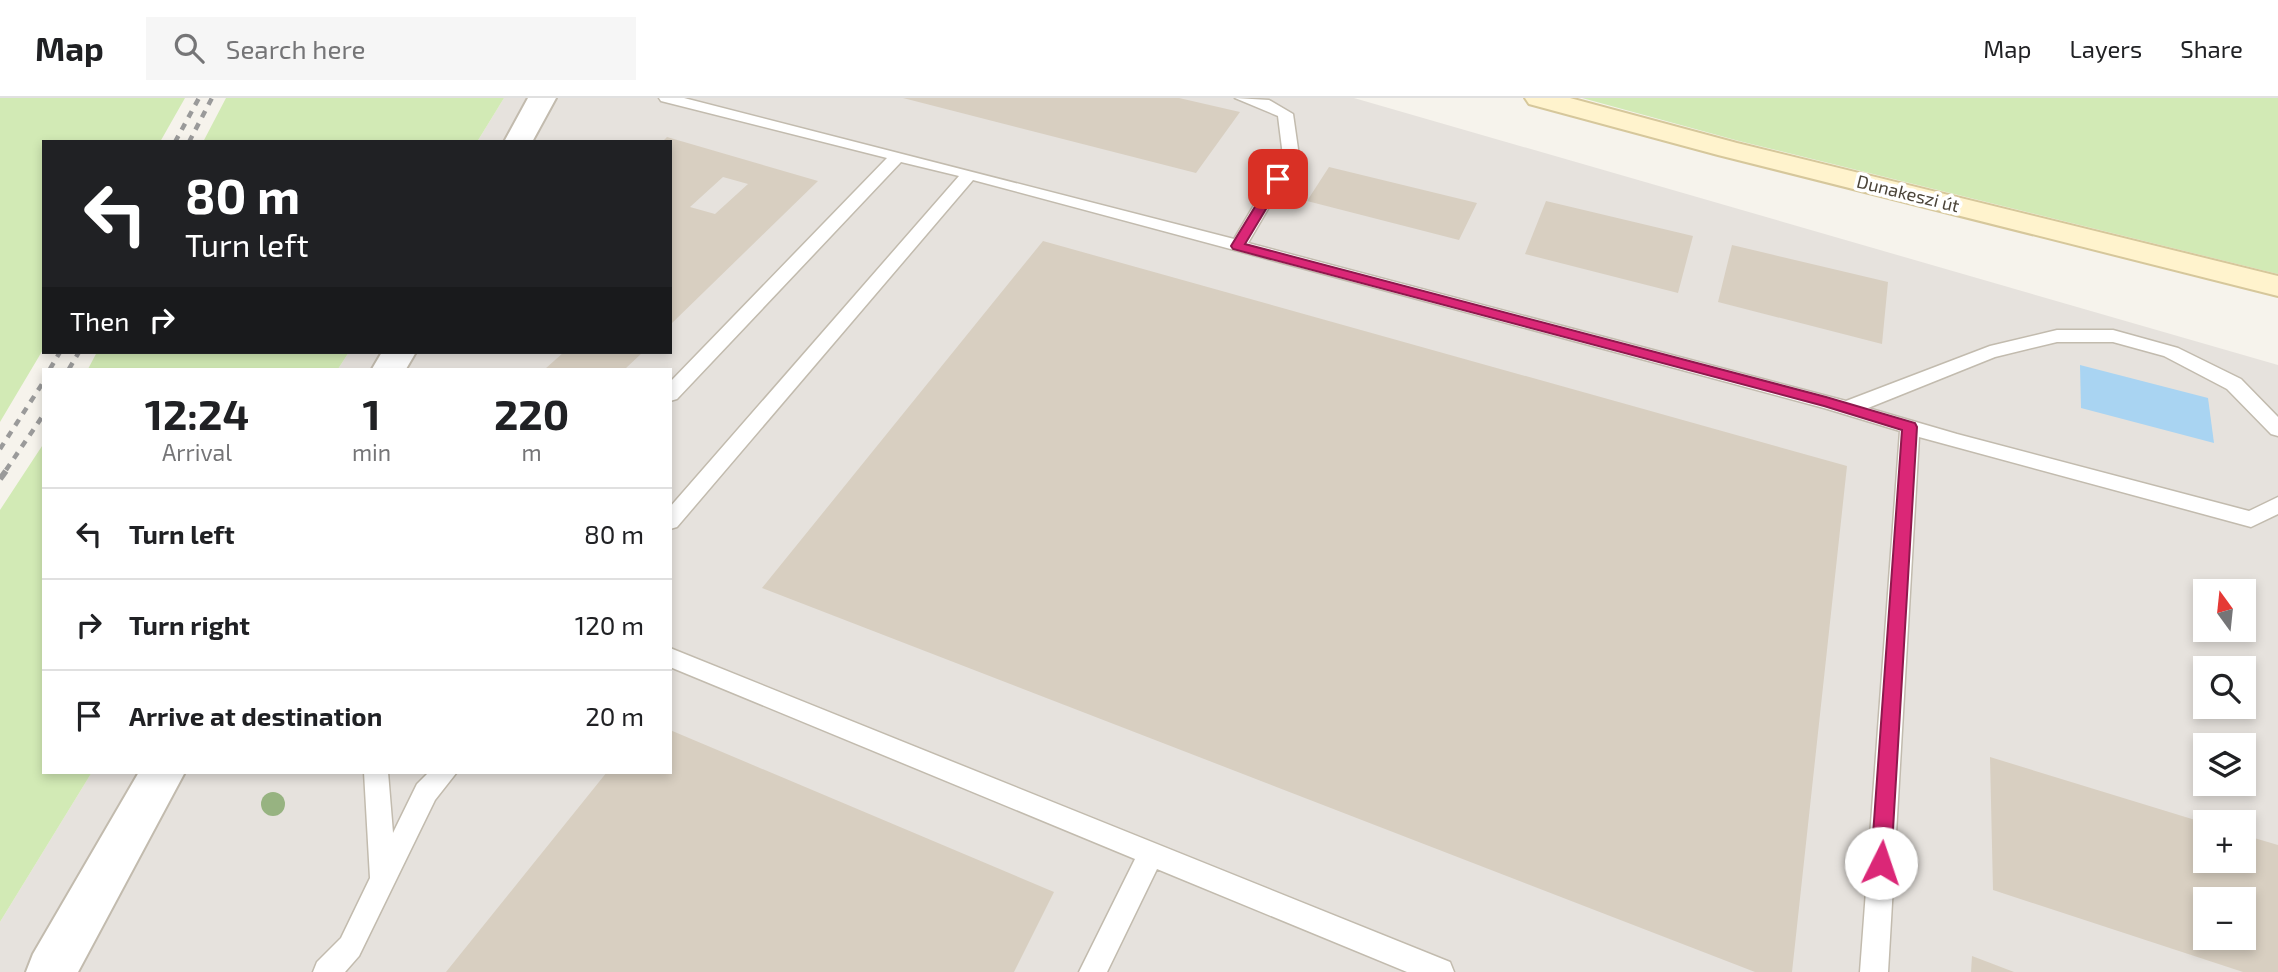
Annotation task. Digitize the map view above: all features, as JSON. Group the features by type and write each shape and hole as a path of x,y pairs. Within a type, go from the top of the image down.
{"street":[{"path":"519,140 542,98"},
{"name":"Dunakeszi út","path":"1539,98 1742,153 2278,286"},
{"path":"51,972 162,774"}],"lane":[{"path":"1238,246 1291,156 1285,114 1264,103 1242,98"},
{"path":"674,99 969,174 1848,408 2251,519 2278,505"},
{"path":"672,392 898,156"},
{"path":"672,519 969,174"},
{"path":"1848,408 1990,352 2057,336 2113,336 2171,352 2234,384 2278,429"},
{"path":"1874,972 1910,427"},
{"path":"672,658 1440,972"},
{"path":"376,774 383,878"},
{"path":"327,972 350,947 426,792 442,774"},
{"path":"1093,972 1151,854"}],"shaded area":[{"path":"504,98 1354,98 2278,365 2278,972 0,972 0,922 91,774 672,774 672,368 339,368 348,354 672,354 672,140 478,140"}],"green space":[{"path":"0,98 185,98 161,140 42,140 42,351 0,422"},
{"path":"226,98 504,98 478,140 204,140"},
{"path":"1582,98 2278,98 2278,274 1739,141"},
{"path":"96,354 348,354 339,368 89,368"},
{"path":"42,446 42,774 91,774 0,922 0,510"}],"water":[{"path":"2080,365 2208,398 2214,443 2081,408"}],"building":[{"path":"903,98 1179,98 1240,112 1196,173"},
{"path":"667,137 818,181 672,323 672,140 664,140","holes":["723,177 748,184 715,214 690,207"]},
{"path":"1329,167 1477,203 1459,240 1307,201"},
{"path":"1546,201 1693,236 1678,293 1525,254"},
{"path":"1043,241 1847,466 1792,972 1755,972 762,588"},
{"path":"1732,245 1888,282 1882,344 1718,302"},
{"path":"562,354 641,354 626,368 546,368"},
{"path":"672,731 1054,892 1014,972 446,972 605,774 672,774"},
{"path":"1990,757 2193,819 2193,873 2256,873 2256,839 2278,845 2278,972 2243,972 1993,890"},
{"path":"1972,956 2014,972 1971,972"}],"railway":[{"path":"176,140 199,98"},
{"path":"190,140 212,98"},
{"path":"51,368 59,354"},
{"path":"70,368 78,354"},
{"path":"0,449 42,384"},
{"path":"6,470 42,417"},
{"path":"0,479 8,468"}],"route":[{"path":"1278,179 1238,246 1826,402 1910,427 1881,863"}]}
